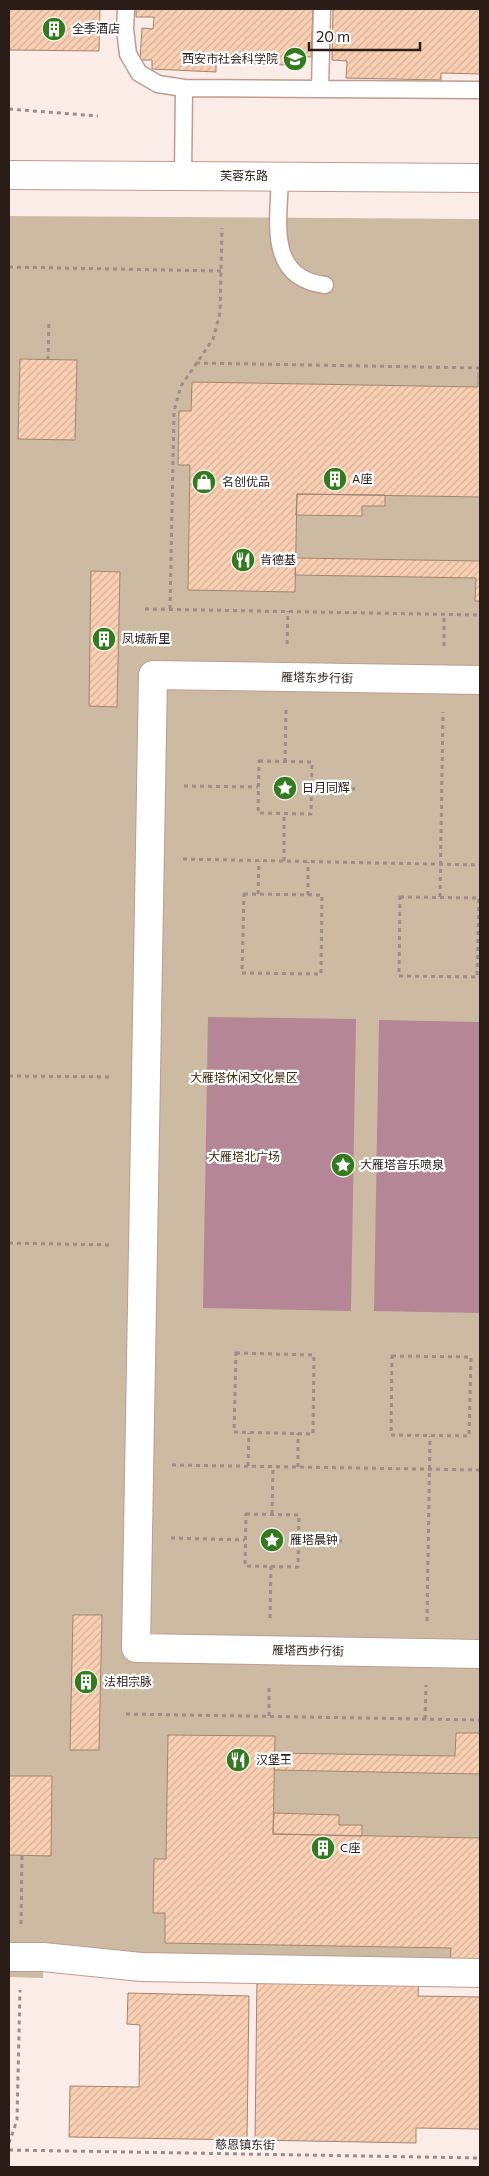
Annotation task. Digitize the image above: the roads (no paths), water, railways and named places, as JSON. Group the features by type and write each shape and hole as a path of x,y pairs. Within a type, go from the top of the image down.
{"street":[{"name":"芙蓉东路","path":"9,175 480,178"},
{"name":"雁塔东步行街","path":"136,1648 153,675 480,680"},
{"name":"雁塔西步行街","path":"136,1648 480,1654"},
{"path":"14,1957 141,1967 480,1972"}],"lane":[{"path":"126,9 125,29 128,54 139,73 158,84 184,88 480,90"},
{"path":"320,89 322,9"},
{"path":"183,176 184,88"},
{"path":"280,177 279,237 282,255 286,264 299,276 307,281 325,285"}],"place":[{"name":"全季酒店","path":"54,29"},
{"name":"西安市社会科学院","path":"295,59"},
{"name":"A座","path":"335,479"},
{"name":"名创优品","path":"204,482"},
{"name":"肯德基","path":"243,560"},
{"name":"凤城新里","path":"104,639"},
{"name":"日月同辉","path":"285,788"},
{"name":"大雁塔音乐喷泉","path":"343,1165"},
{"name":"雁塔晨钟","path":"272,1540"},
{"name":"法相宗脉","path":"86,1682"},
{"name":"汉堡王","path":"238,1760"},
{"name":"C座","path":"323,1848"}],"park label":[{"name":"大雁塔休闲文化景区","path":"244,1078"},
{"name":"大雁塔北广场","path":"244,1157"}]}
